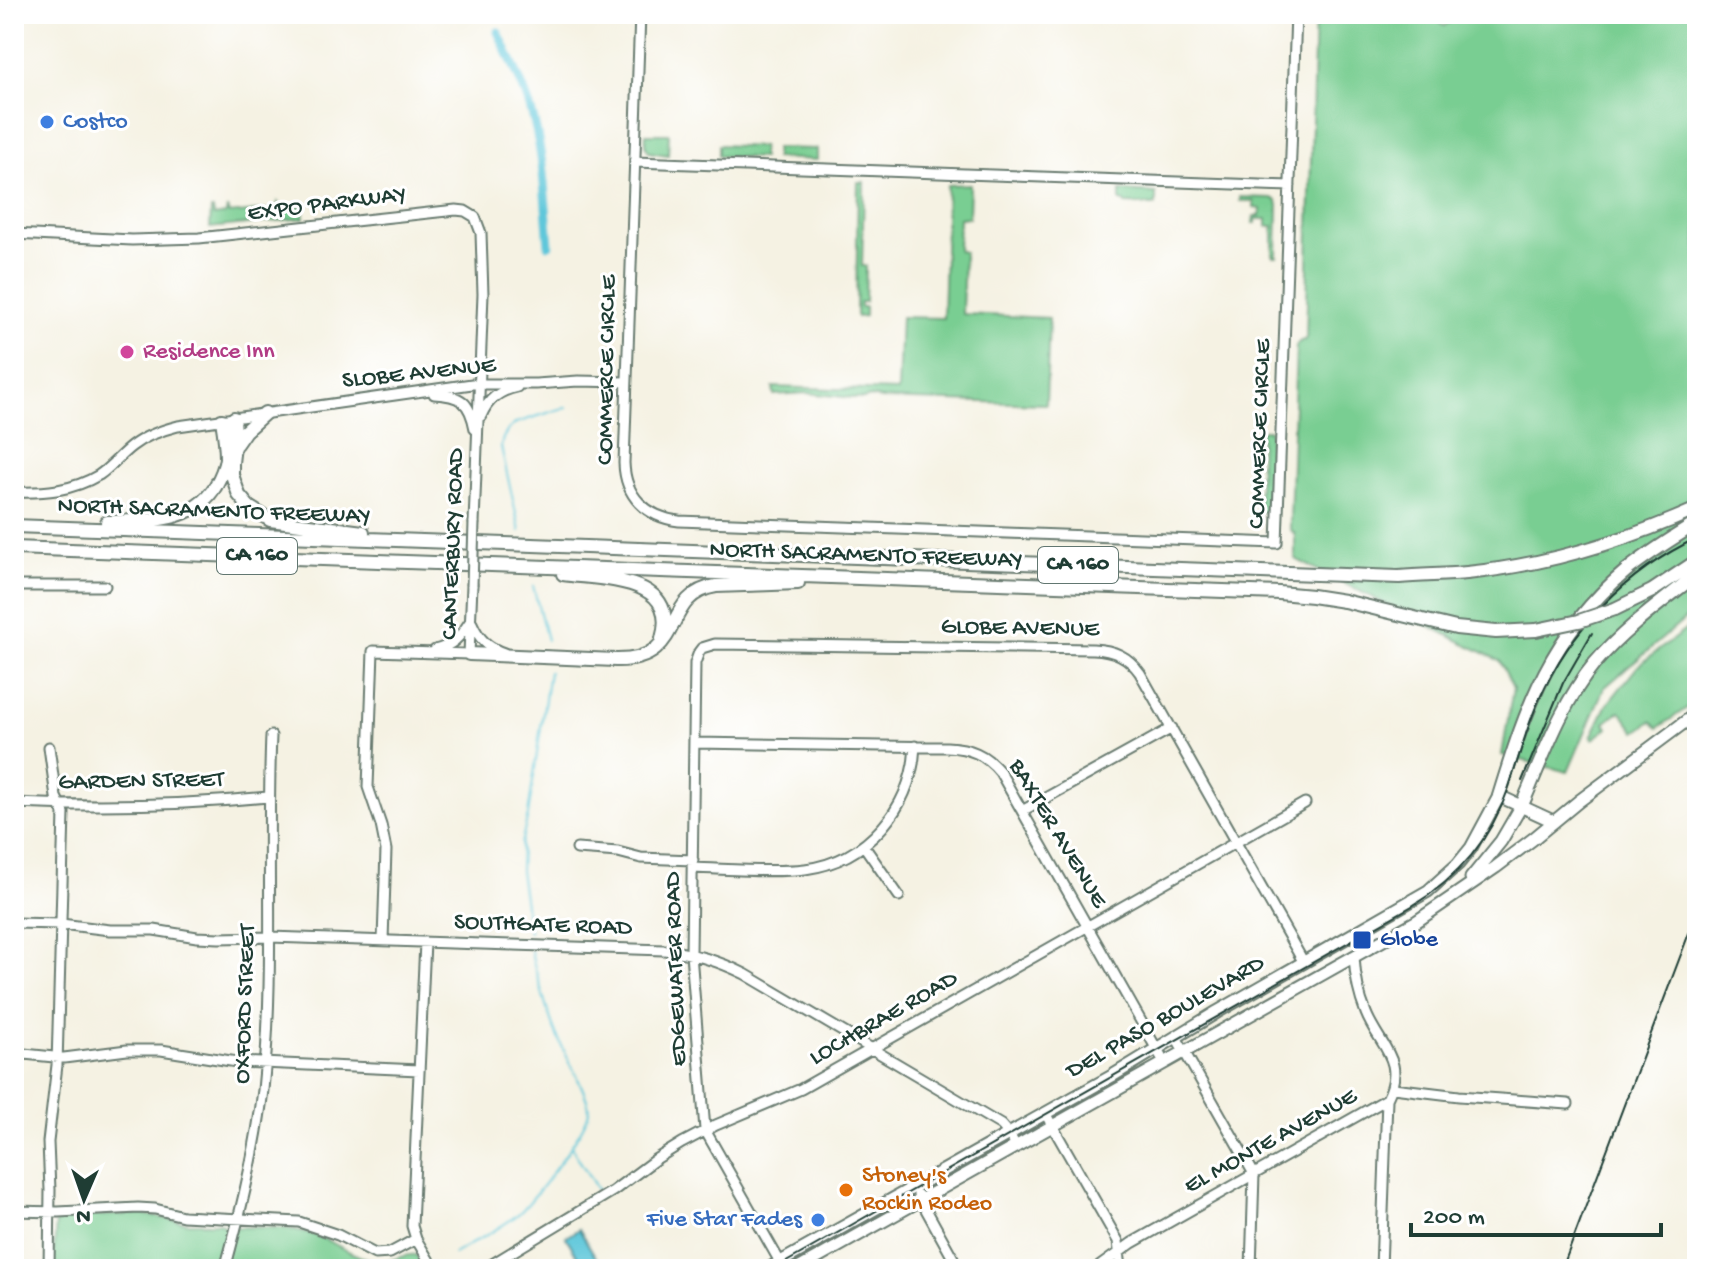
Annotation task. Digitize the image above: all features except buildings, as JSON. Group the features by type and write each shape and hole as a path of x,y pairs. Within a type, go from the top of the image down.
{"highway":[{"path":"234,451 245,431 265,413"},
{"path":"228,419 235,436 232,475 239,495 249,507 270,520 450,543"},
{"path":"17,526 155,520 186,513 205,499 222,472 226,459 228,419"},
{"name":"NORTH SACRAMENTO FREEWAY","path":"17,526 1399,577 1469,572 1538,561 1606,544 1697,509"},
{"path":"1499,796 1533,694 1552,657 1576,623 1627,570 1697,523"},
{"name":"NORTH SACRAMENTO FREEWAY","path":"14,548 1312,596 1456,628 1496,632 1536,630 1615,609 1652,591 1697,561"},
{"path":"500,565 632,584 648,590 659,601 664,614 659,646"},
{"path":"1522,805 1559,719 1595,662 1628,630 1697,574"},
{"path":"469,654 627,660 645,657 668,635 685,603 696,593 710,587 909,580"}],"main road":[{"name":"DEL PASO BOULEVARD","path":"798,1269 1417,921 1496,867 1697,713"},
{"path":"1499,796 1553,821"},
{"name":"DEL PASO BOULEVARD","path":"768,1269 782,1266 913,1187 1428,891 1471,848 1499,796"},
{"path":"1457,893 1486,862 1522,805"}],"street":[{"name":"COMMERCE CIRCLE","path":"640,14 624,453 626,480 633,495 656,516 668,520 1277,543 1290,186"},
{"path":"635,162 1290,186 1296,14"},
{"name":"EXPO PARKWAY","path":"14,234 132,240 184,239 465,211 475,217 481,233 484,286 480,383"},
{"name":"SLOBE AVENUE","path":"14,492 44,493 76,485 97,476 132,446 178,426 480,383 626,382"},
{"name":"CANTERBURY ROAD","path":"383,940 386,850 368,787 373,651 469,654 480,383"},
{"path":"480,419 483,410 496,395 530,384"},
{"path":"419,391 459,398 470,410 478,441"},
{"path":"14,586 105,586"},
{"path":"421,653 451,644 471,620"},
{"path":"471,620 486,645 516,656"},
{"name":"GLOBE AVENUE","path":"702,648 728,644 1103,650 1124,657 1136,668 1172,728 1304,963"},
{"name":"EDGEWATER ROAD","path":"702,648 695,663 691,954 705,1130 782,1266"},
{"path":"1022,811 1172,728"},
{"name":"OXFORD STREET","path":"225,1269 239,1219 260,1114 265,1064 270,937 268,797 271,736"},
{"name":"BAXTER AVENUE","path":"695,743 958,747 982,755 1000,772 1164,1062"},
{"path":"577,849 693,864 805,869 841,859 864,846 884,827 902,800 910,780 915,746"},
{"path":"49,747 56,797 64,813 56,1080 48,1142 49,1269"},
{"name":"GARDEN STREET","path":"14,803 207,802 268,797"},
{"name":"LOCHBRAE ROAD","path":"484,1269 613,1191 656,1159 705,1130 782,1098 1305,803"},
{"path":"864,846 899,896"},
{"name":"SOUTHGATE ROAD","path":"14,923 154,930 197,937 383,940 664,950 691,954 745,974 1001,1125 1016,1146"},
{"path":"425,942 412,1226 434,1269"},
{"path":"1354,957 1366,1015 1394,1067 1393,1088 1568,1104"},
{"path":"1176,1037 1254,1174 1251,1269"},
{"path":"14,1053 57,1058 127,1050 161,1050 265,1064 419,1070"},
{"name":"EL MONTE AVENUE","path":"1096,1269 1120,1251 1387,1099 1393,1088"},
{"path":"1381,1269 1387,1099"},
{"path":"1045,1113 1114,1234 1120,1251 1121,1269"},
{"path":"913,1187 959,1269"},
{"path":"14,1211 138,1208 183,1216 299,1222 338,1235 375,1254 390,1253 416,1239"}],"green space":[{"path":"1315,14 1429,14 1444,26 1462,14 1697,14 1697,609 1604,688 1568,772 1502,755 1513,688 1500,661 1295,559 1295,534 1290,529 1290,522 1296,346 1306,339"},
{"path":"646,134 669,134 668,155 649,152 645,145"},
{"path":"718,145 762,147 762,158 718,156"},
{"path":"775,148 817,149 817,160 775,158"},
{"path":"858,182 864,182 862,266 866,266 865,302 860,302 860,307 865,307 865,316 857,317 856,315"},
{"path":"970,184 969,217 959,218 958,250 964,252 962,314 1049,318 1046,404 863,399 807,393 774,395 773,387 898,391 901,317 943,318 947,185"},
{"path":"1120,191 1156,193 1156,205 1125,204 1120,201"},
{"path":"1240,197 1272,198 1277,201 1277,256 1273,256 1273,226 1267,226 1267,219 1256,219 1253,223 1254,216 1260,216 1261,209 1254,208 1254,201 1240,201"},
{"path":"278,203 281,209 305,206 304,218 210,228 211,210 214,216 226,214 227,208 229,214 277,209"},
{"path":"1261,430 1270,430 1267,512 1258,512"},
{"path":"1697,621 1697,701 1658,728 1652,721 1636,732 1620,711 1605,723 1608,728 1593,739 1591,737 1606,706 1638,666"},
{"path":"142,1214 189,1223 220,1223 225,1227 302,1231 374,1261 416,1255 425,1269 53,1269 56,1220 61,1217"}],"water":[{"path":"579,1229 598,1261 585,1269 566,1237"}],"waterway":[{"path":"498,32 535,124 549,245"},
{"path":"520,531 501,447 503,438 516,423 567,407"},
{"path":"533,586 547,640"},
{"path":"529,932 520,871 521,844 549,672"},
{"path":"454,1254 502,1226 524,1208 570,1148 589,1110 585,1094 552,1023 531,951"},
{"path":"572,1148 598,1191"}],"tram line":[{"path":"774,1269 1429,895 1459,870 1493,824 1509,787 1534,711 1552,674 1584,626 1624,585 1647,567 1697,538"},
{"path":"1522,781 1563,683 1592,633"}],"railway":[{"path":"1562,1269 1697,912"}],"place":[{"name":"Costco","path":"47,122"},
{"name":"Residence Inn","path":"127,352"},
{"name":"Globe","path":"1362,940"},
{"name":"Stoney's Rockin Rodeo","path":"846,1190"},
{"name":"Five Star Fades","path":"818,1220"}]}
